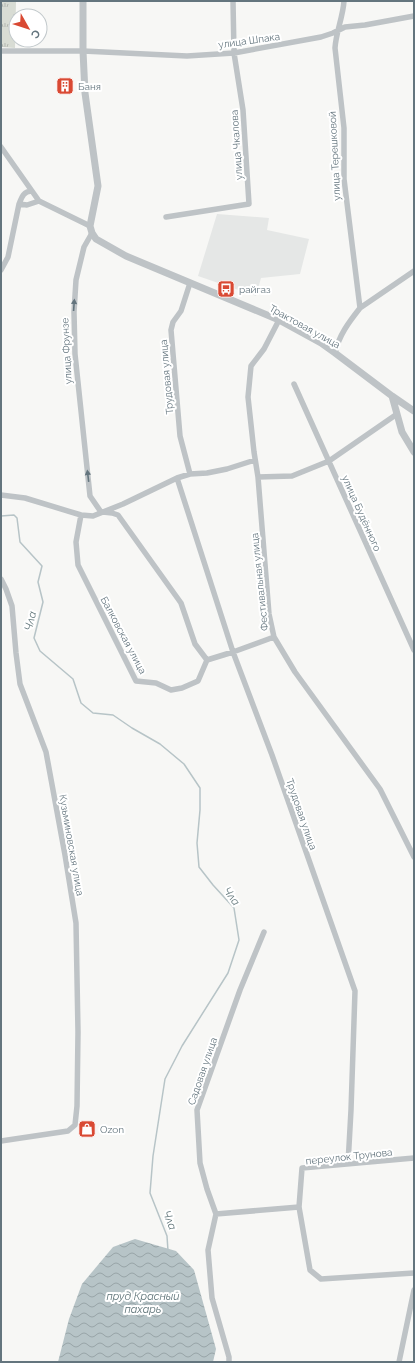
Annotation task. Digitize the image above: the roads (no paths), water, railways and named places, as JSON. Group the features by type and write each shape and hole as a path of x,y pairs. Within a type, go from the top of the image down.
{"street":[{"name":"улица Фрунзе","path":"83,1 85,93 98,186 91,230 84,247 76,280 74,312 75,354 90,496 100,512"},
{"name":"улица Чкалова","path":"166,217 250,204 243,110 234,53 233,1"},
{"name":"улица Терешковой","path":"344,1 343,15 336,38 335,48 344,128 344,179 360,308"},
{"name":"улица Шпака","path":"1,51 83,51 187,56 234,53 321,37 345,27 414,16"},
{"path":"1,147 38,201 91,230"},
{"path":"1,270 8,256 19,204 23,194 26,191 31,190"},
{"path":"19,204 27,205 38,201"},
{"name":"Трактовая улица","path":"91,230 96,239 126,256 279,320 335,353 414,411"},
{"path":"335,353 338,342 346,326 360,308 414,271"},
{"name":"Трудовая улица","path":"190,283 182,311 173,322 171,330 180,436 190,474"},
{"name":"Фестивальная улица","path":"279,320 264,349 251,366 248,397 258,477 269,614 274,637 294,672 380,789 414,857"},
{"name":"улица Будённого","path":"294,384 414,650"},
{"path":"392,396 402,432 414,452"},
{"path":"258,477 266,478 292,476 329,461 397,414"},
{"path":"1,496 25,498 81,515 93,516 123,504 177,478 190,474 208,473 227,469 255,460"},
{"name":"Трудовая улица","path":"177,478 233,652 272,756 354,991 352,1094 348,1164"},
{"path":"100,512 118,515 142,548 180,603 195,644 207,660 274,637"},
{"name":"Балковская улица","path":"81,515 76,542 78,565 136,681 156,683 171,690 182,688 198,681 207,660"},
{"name":"Кузьминовская улица","path":"1,579 12,606 20,684 46,752 65,855 76,923 78,1032 76,1122 68,1131 1,1141"},
{"name":"Садовая улица","path":"216,1214 200,1163 197,1110 240,990 264,932"},
{"name":"переулок Трунова","path":"414,1158 302,1168 299,1207 310,1270 321,1279 414,1273"},
{"path":"229,1362 229,1357 212,1298 208,1250 216,1214 299,1207"},
{"path":"399,1362 414,1290"}],"water":[{"name":"пруд Красный пахарь","path":"135,1239 176,1251 194,1270 216,1349 213,1362 58,1362 69,1319 82,1284 113,1247"}],"waterway":[{"name":"Чла","path":"1,516 14,515 17,518 20,542 42,566 38,582 43,602 34,638 40,651 73,679 81,703 93,713 113,715 160,744 184,764 200,788 197,843 199,867 234,908 239,940 228,973 182,1046 165,1079 153,1156 150,1193 167,1236 168,1251"}],"place":[{"name":"Баня","path":"65,86"},
{"name":"райгаз","path":"226,289"},
{"name":"Ozon","path":"87,1129"}]}
